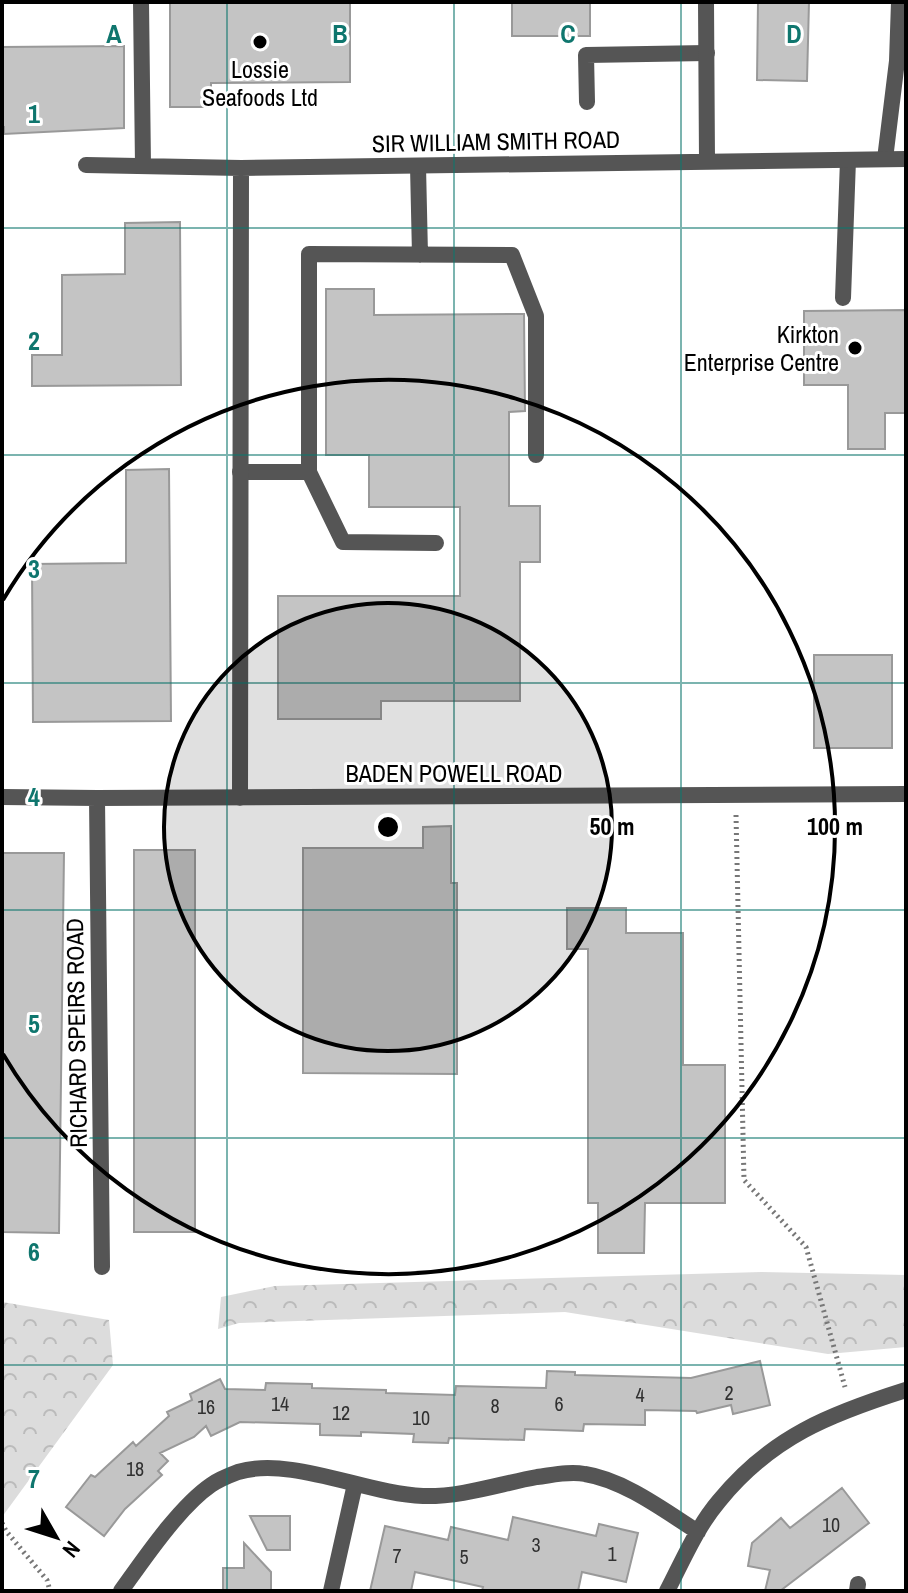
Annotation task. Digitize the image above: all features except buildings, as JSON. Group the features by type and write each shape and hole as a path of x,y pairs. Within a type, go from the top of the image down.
{"street":[{"path":"141,2 143,166"},
{"path":"706,2 707,161"},
{"path":"885,159 897,61 899,2"},
{"path":"587,102 586,55 707,53"},
{"name":"SIR WILLIAM SMITH ROAD","path":"86,165 241,168 906,159"},
{"path":"843,298 848,160"},
{"path":"418,166 420,255"},
{"path":"240,798 241,168"},
{"path":"436,543 343,542 309,472 309,254 512,255 536,316 536,455"},
{"path":"240,472 309,472"},
{"name":"BADEN POWELL ROAD","path":"2,797 906,794"},
{"name":"RICHARD SPEIRS ROAD","path":"97,798 102,1267"},
{"path":"667,1591 698,1532 719,1501 758,1461 807,1427 906,1390"},
{"path":"121,1591 180,1514 211,1484 239,1472 264,1468 297,1471 395,1493 424,1496 457,1494 561,1473 583,1474 604,1479 631,1492 698,1532"},
{"path":"331,1591 355,1484"}],"path":[{"path":"735,795 744,1180 806,1247 851,1408"},
{"path":"2,1523 47,1580 50,1591"}],"green space":[{"path":"761,1272 906,1275 906,1347 828,1354 565,1312 239,1323 218,1329 221,1297 275,1286"},
{"path":"2,1302 109,1320 113,1365 2,1517"}],"place":[{"name":"Lossie Seafoods Ltd","path":"260,42"},
{"name":"Kirkton Enterprise Centre","path":"855,348"}]}
